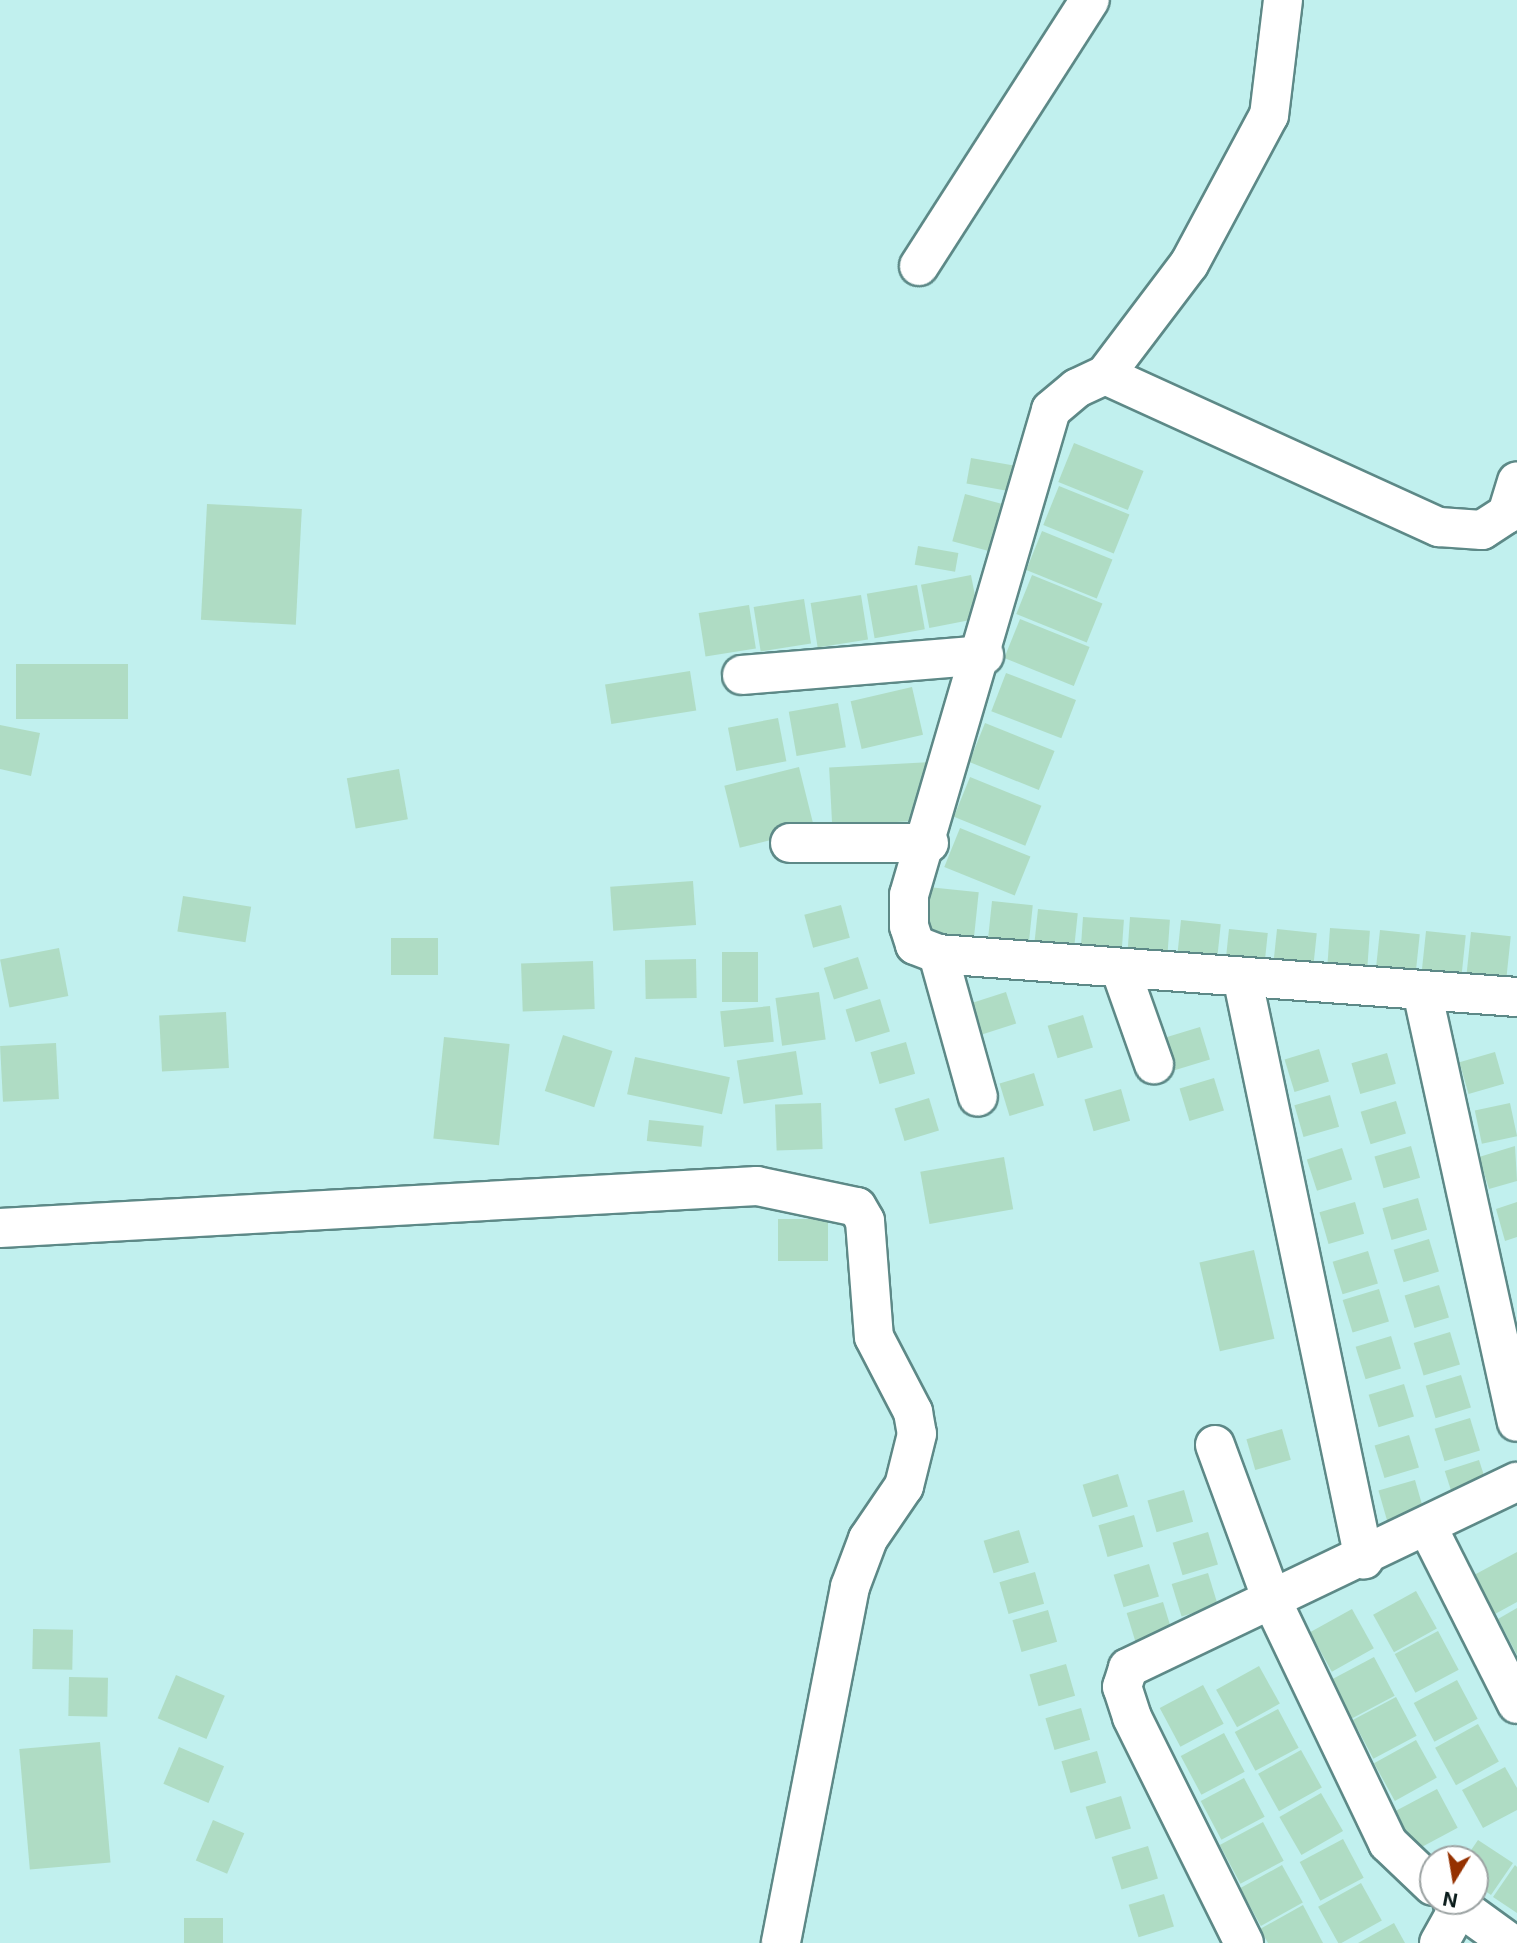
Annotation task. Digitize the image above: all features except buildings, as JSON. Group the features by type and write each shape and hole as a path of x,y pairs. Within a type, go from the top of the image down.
{"street":[{"path":"919,266 1090,0"},
{"path":"1283,0 1269,114 1189,264 1105,375 1077,387 1051,410 929,843 909,895 909,926 915,945 938,954 1243,981 1517,997"},
{"path":"1105,375 1439,527 1500,536 1517,481"},
{"path":"742,675 984,655"},
{"path":"790,843 929,843"},
{"path":"938,954 978,1097"},
{"path":"1121,971 1154,1064"},
{"path":"1243,981 1364,1559"},
{"path":"1422,991 1517,1422"},
{"path":"0,1228 757,1186 857,1207 865,1221 874,1337 913,1412 916,1434 904,1486 868,1539 850,1587 781,1943"},
{"path":"1215,1445 1273,1603 1388,1843 1419,1871"},
{"path":"1244,1943 1122,1687 1128,1668 1273,1603 1517,1482"},
{"path":"1428,1528 1517,1704"},
{"path":"1439,1943 1445,1915"},
{"path":"1471,1915 1510,1943"}]}
